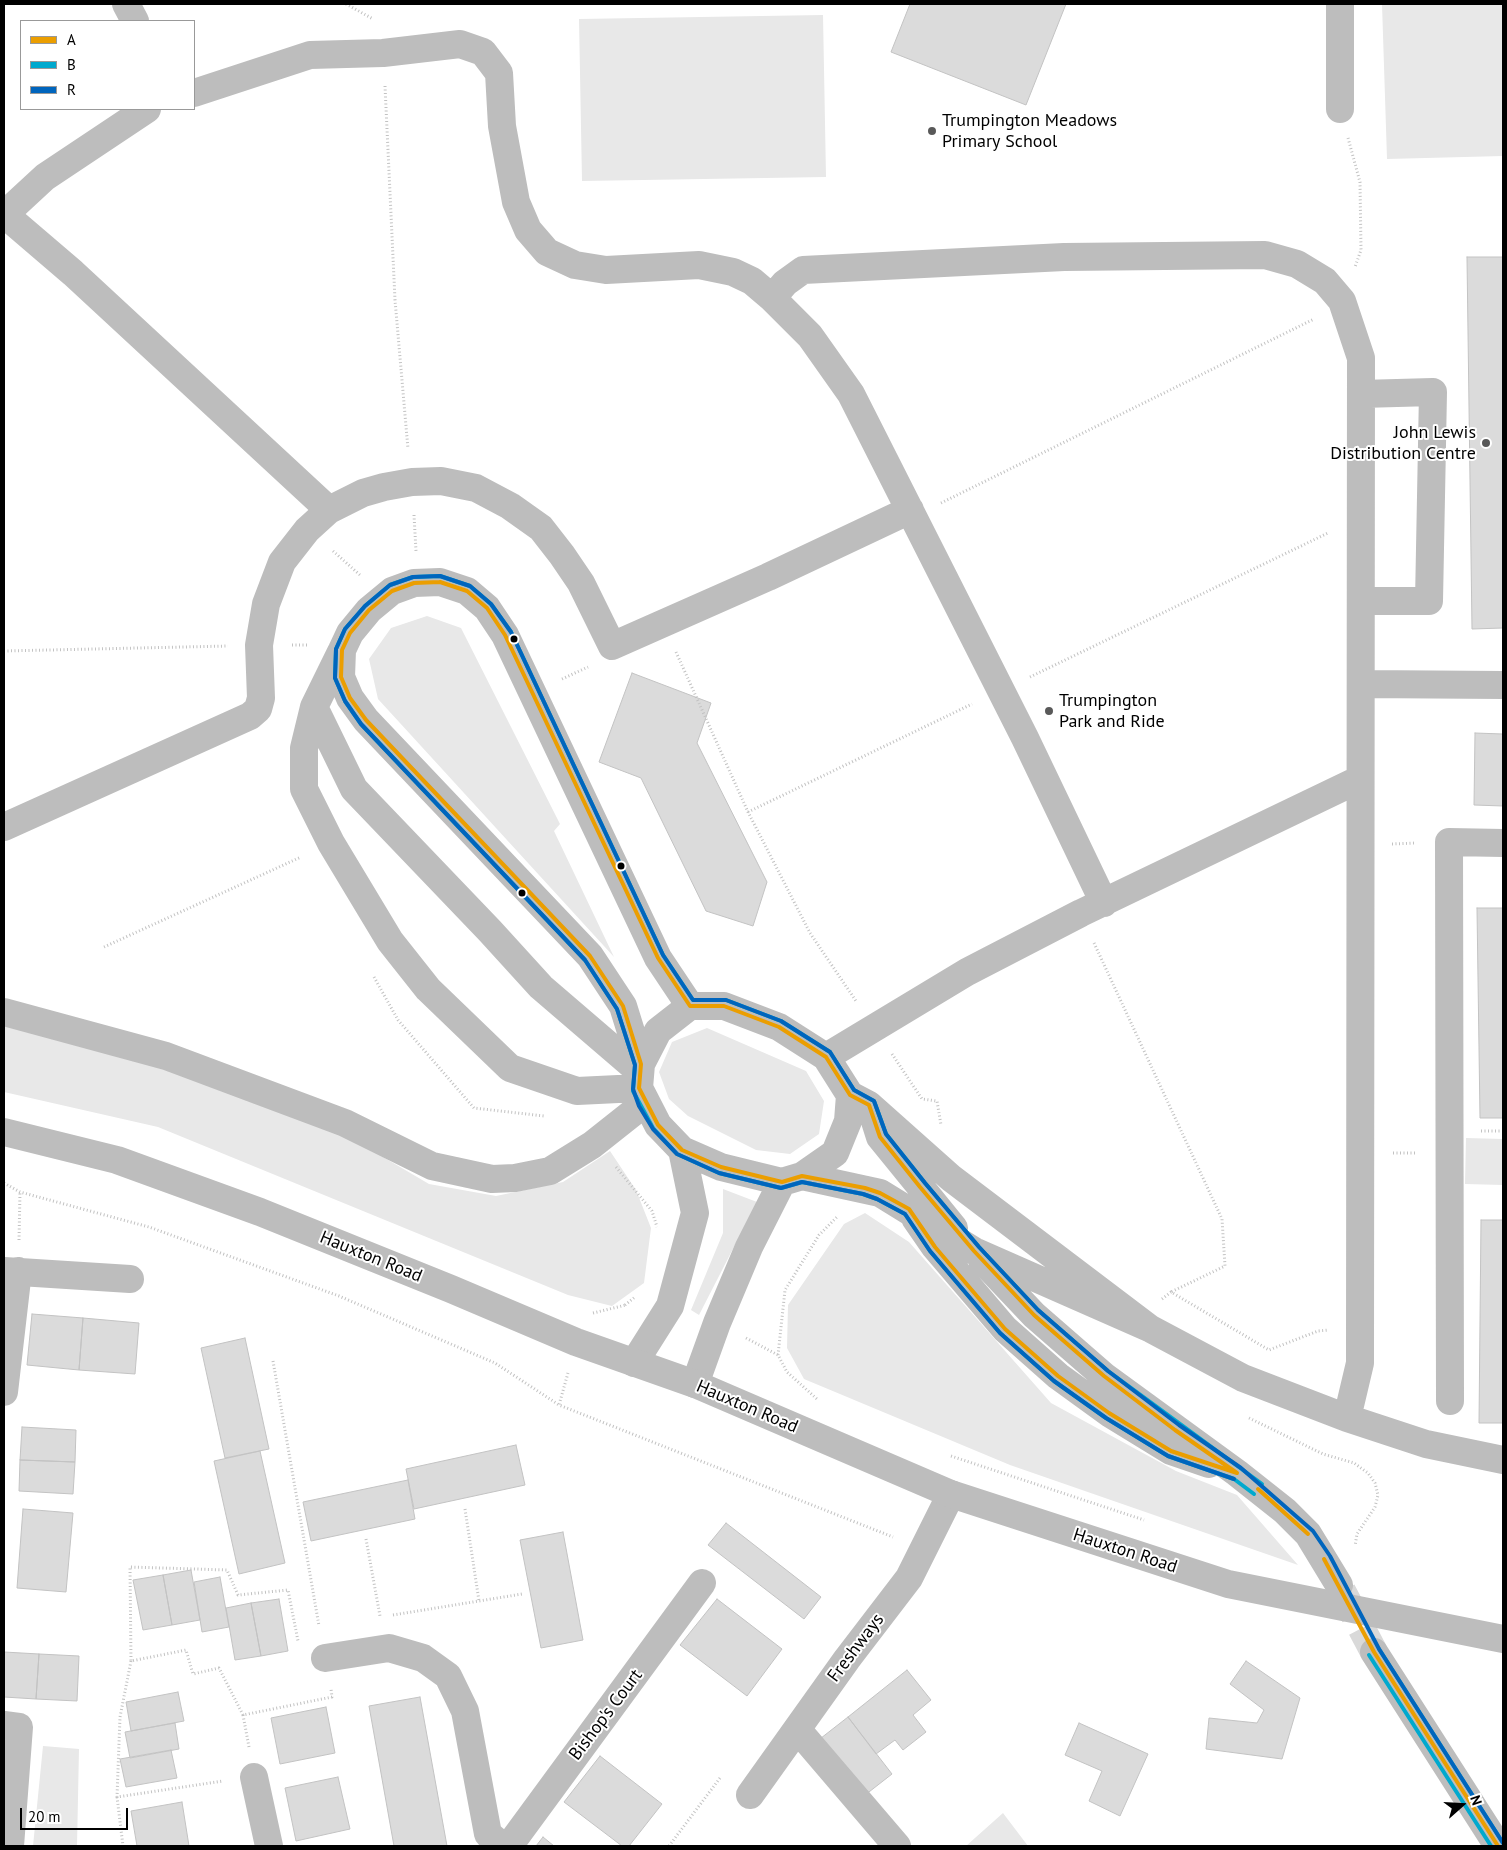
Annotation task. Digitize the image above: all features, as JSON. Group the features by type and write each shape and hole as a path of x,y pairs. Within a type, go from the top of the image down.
{"street":[{"path":"126,4 134,20"},
{"path":"1340,4 1340,109"},
{"path":"195,93 310,55 383,53 460,44 483,52 499,73 502,126 516,202 528,230 547,252 575,265 606,270 699,264 733,272 752,281 772,298 810,336 851,394 1025,738 1092,908"},
{"path":"146,110 45,177 4,215 73,273 329,510"},
{"path":"772,298 785,283 803,270 1064,257 1265,255 1297,264 1325,281 1342,301 1361,358 1360,1363 1347,1418"},
{"path":"1361,394 1434,392 1428,601 1361,601"},
{"path":"4,827 250,716 258,709 261,698 259,645 266,604 282,562 307,530 329,510 363,493 412,482 441,481 476,488 510,506 541,528 562,555 580,583 612,646 910,510"},
{"path":"641,1082 577,1091 510,1068 428,989 390,941 331,843 304,789 304,748 330,647 350,633 369,610 392,591 414,583 440,582 467,591 487,608 505,635 658,958 690,1006"},
{"path":"330,647 350,698 366,720 590,956 623,1006 641,1082 658,1125 682,1150 721,1167 792,1179 865,1188 880,1193 909,1209 974,1251 1149,1328 1243,1378 1347,1418 1426,1444 1503,1460"},
{"path":"1361,684 1503,685"},
{"path":"314,707 354,789 490,931 540,987 590,1028 641,1082"},
{"path":"826,1057 967,972 1092,908 1360,779"},
{"path":"1450,1401 1449,842 1503,843"},
{"path":"4,1012 166,1056 345,1124 432,1166 492,1179 515,1178 550,1171 592,1145 641,1082 658,1031 690,1006 724,1006 779,1027 826,1057 860,1100 880,1137 974,1251 1034,1315 1104,1376 1237,1473 1285,1512 1308,1534 1339,1585"},
{"path":"860,1100 900,1132 950,1178 1149,1328"},
{"path":"695,1384 717,1323 749,1247 792,1179 835,1152 848,1121 860,1100"},
{"name":"Hauxton Road","path":"4,1132 117,1160 242,1206 451,1289 576,1342 695,1384 951,1494 1228,1584 1503,1639"},
{"path":"634,1363 670,1306 695,1213 682,1150"},
{"path":"909,1209 935,1247 1005,1329 1058,1376 1109,1413 1171,1451 1237,1473"},
{"path":"4,1392 11,1271 130,1279"},
{"name":"Freshways","path":"750,1795 909,1578 951,1494"},
{"name":"Bishop's Court","path":"509,1846 702,1583"},
{"path":"325,1658 388,1648 423,1658 448,1676 465,1711 488,1834 502,1846"},
{"path":"1374,1652 1498,1846"},
{"path":"4,1725 19,1727 10,1846"},
{"path":"797,1729 897,1846"},
{"path":"254,1777 269,1846"}],"path":[{"path":"346,4 379,22 383,53 395,300 412,482 416,556"},
{"path":"1340,109 1360,182 1361,250 1342,301"},
{"path":"748,812 1329,533"},
{"path":"663,624 748,812 810,933 922,1099 937,1101 942,1131"},
{"path":"4,651 259,645 330,647"},
{"path":"1360,844 1449,842"},
{"path":"104,947 307,854"},
{"path":"1092,908 1222,1218 1225,1266 1171,1292 1161,1299 1153,1294"},
{"path":"900,1132 922,1099"},
{"path":"592,1145 620,1171 652,1211 660,1234"},
{"path":"1361,1153 1450,1153"},
{"path":"4,1183 20,1192 149,1228 339,1296 495,1363 560,1405 898,1540"},
{"path":"820,1402 787,1372 778,1355 785,1290 819,1235 865,1188"},
{"path":"11,1271 20,1192"},
{"path":"1171,1292 1269,1350 1318,1330 1360,1330"},
{"path":"626,1305 638,1295"},
{"path":"717,1323 778,1355"},
{"path":"560,1405 576,1342"},
{"path":"243,1715 332,1696 273,1361"},
{"path":"1246,1416 1323,1454 1354,1463 1368,1473 1375,1483 1378,1495 1376,1507 1357,1534 1354,1545 1356,1552"},
{"path":"945,1454 1147,1521"},
{"path":"465,1509 479,1601"},
{"path":"366,1539 380,1617"},
{"path":"123,1846 117,1797 120,1717 130,1661 130,1567 227,1570 238,1595 288,1590 298,1644 325,1658"},
{"path":"371,1618 522,1594"},
{"path":"319,1627 328,1626"},
{"path":"117,1797 254,1777 243,1715 219,1668 193,1674 186,1650 130,1661"},
{"path":"669,1846 722,1776"}],"shaded area":[{"path":"1382,4 1503,4 1503,156 1387,159"},
{"path":"823,15 826,177 582,181 579,19"},
{"path":"427,616 461,628 560,824 554,831 614,957 378,699 369,659 391,628"},
{"path":"4,1026 164,1068 344,1134 429,1184 496,1196 563,1182 610,1151 636,1190 651,1228 644,1283 612,1306 568,1295 158,1127 4,1092"},
{"path":"707,1028 806,1071 824,1101 819,1134 790,1154 756,1150 688,1116 669,1099 659,1072 672,1042"},
{"path":"1466,1138 1503,1139 1503,1185 1465,1184"},
{"path":"723,1189 757,1202 699,1315 691,1310 723,1233"},
{"path":"865,1213 909,1242 1051,1403 1176,1471 1237,1495 1298,1565 1010,1465 804,1379 787,1348 788,1305 844,1224"},
{"path":"43,1746 79,1749 77,1846 33,1846"},
{"path":"1003,1813 1028,1846 966,1846"}],"building":[{"path":"910,4 1066,4 1026,105 891,52"},
{"name":"John Lewis Distribution Centre","path":"1467,257 1503,257 1503,628 1472,629"},
{"path":"632,673 711,703 697,743 767,882 753,926 706,911 641,778 599,762"},
{"path":"1475,733 1503,734 1503,806 1474,805"},
{"path":"1477,908 1503,908 1503,1118 1480,1118"},
{"path":"1481,1220 1503,1220 1503,1423 1479,1423"},
{"path":"32,1314 83,1318 79,1370 27,1365"},
{"path":"83,1318 139,1323 135,1374 79,1370"},
{"path":"245,1338 269,1449 225,1458 201,1348"},
{"path":"22,1427 76,1430 75,1462 20,1460"},
{"path":"516,1445 525,1485 414,1509 406,1469"},
{"path":"260,1451 285,1563 239,1574 214,1461"},
{"path":"20,1460 75,1462 73,1494 19,1491"},
{"path":"408,1480 415,1519 311,1541 303,1502"},
{"path":"23,1509 73,1513 66,1592 17,1588"},
{"path":"726,1523 821,1597 804,1619 708,1545"},
{"path":"563,1532 583,1640 541,1648 520,1540"},
{"path":"191,1570 200,1620 172,1625 163,1575"},
{"path":"163,1575 172,1625 143,1630 133,1580"},
{"path":"220,1577 229,1627 202,1632 194,1582"},
{"path":"279,1599 288,1651 261,1656 251,1603"},
{"path":"717,1599 782,1649 747,1696 680,1645"},
{"path":"251,1603 261,1656 235,1660 226,1608"},
{"path":"4,1652 39,1654 36,1699 4,1697"},
{"path":"39,1654 79,1656 77,1701 36,1699"},
{"path":"1246,1661 1300,1698 1282,1759 1206,1749 1209,1718 1257,1723 1264,1710 1230,1684"},
{"path":"907,1670 931,1700 913,1715 926,1732 903,1750 895,1740 876,1754 848,1717"},
{"path":"178,1692 184,1721 131,1731 126,1702"},
{"path":"420,1697 447,1846 394,1846 369,1706"},
{"path":"326,1707 335,1753 280,1764 271,1718"},
{"path":"848,1717 892,1774 851,1806 807,1749"},
{"path":"175,1723 179,1749 130,1758 125,1732"},
{"path":"1079,1723 1148,1754 1120,1816 1089,1801 1102,1771 1065,1755"},
{"path":"171,1750 177,1778 126,1787 120,1759"},
{"path":"600,1756 662,1804 629,1846 622,1846 564,1802"},
{"path":"338,1777 350,1829 296,1841 285,1788"},
{"path":"182,1802 189,1846 137,1846 131,1811"},
{"path":"543,1837 554,1846 536,1846"}],"tunnel":[{"path":"1342,1591 1374,1652"}],"transit line":[{"name":"B","path":"1254,1494 1234,1479 1168,1456 1106,1418 1054,1381 1000,1333 930,1251 905,1214 877,1199 863,1194 802,1182 781,1188 719,1173 677,1154 653,1128 633,1091 635,1065 617,1009 585,960 361,724 345,701 335,678 336,649 345,629 365,606 390,585 413,577 440,576 470,586 491,604 511,632 663,955 693,1000 726,1000 781,1021 830,1052 854,1090 874,1101 886,1134 925,1183 979,1247 1038,1310 1108,1371 1262,1484"},
{"name":"R","path":"1234,1479 1168,1456 1106,1418 1054,1381 1000,1333 930,1251 905,1214 877,1199 863,1194 802,1182 781,1188 719,1173 677,1154 653,1129 639,1106 633,1089 635,1065 617,1009 585,960 361,724 345,701 335,678 336,649 345,629 365,606 390,585 413,577 440,576 470,586 491,604 511,632 663,955 693,1000 726,1000 781,1021 830,1052 854,1090 874,1101 886,1134 925,1183 979,1247 1038,1310 1108,1371 1179,1425 1241,1468"},
{"name":"A","path":"440,582 467,591 487,608 505,635 658,958 690,1006 724,1006 779,1027 826,1057 850,1095 869,1105 880,1137 920,1187 974,1251 1034,1315 1104,1376 1175,1430 1237,1473 1171,1451 1109,1413 1058,1376 1005,1329 935,1247 909,1209 880,1193 865,1188 802,1176 782,1182 721,1167 682,1150 658,1125 639,1088 641,1064 623,1006 590,956 366,720 350,698 341,677 342,650 350,633 369,610 392,591 414,583 440,582"},
{"name":"R","path":"1241,1468 1313,1531 1330,1556 1379,1649 1503,1843"},
{"name":"A","path":"1258,1489 1308,1534"},
{"name":"A","path":"1258,1489 1308,1534"},
{"name":"A","path":"1324,1559 1374,1652"},
{"name":"A","path":"1324,1559 1374,1652"},
{"name":"B","path":"1379,1649 1503,1843"},
{"name":"A","path":"1374,1652 1498,1846"},
{"name":"B","path":"1369,1655 1491,1846"}],"place":[{"name":"Trumpington Meadows Primary School","path":"932,131"},
{"name":"John Lewis Distribution Centre","path":"1486,443"},
{"name":"Trumpington Park and Ride","path":"1049,711"}]}
